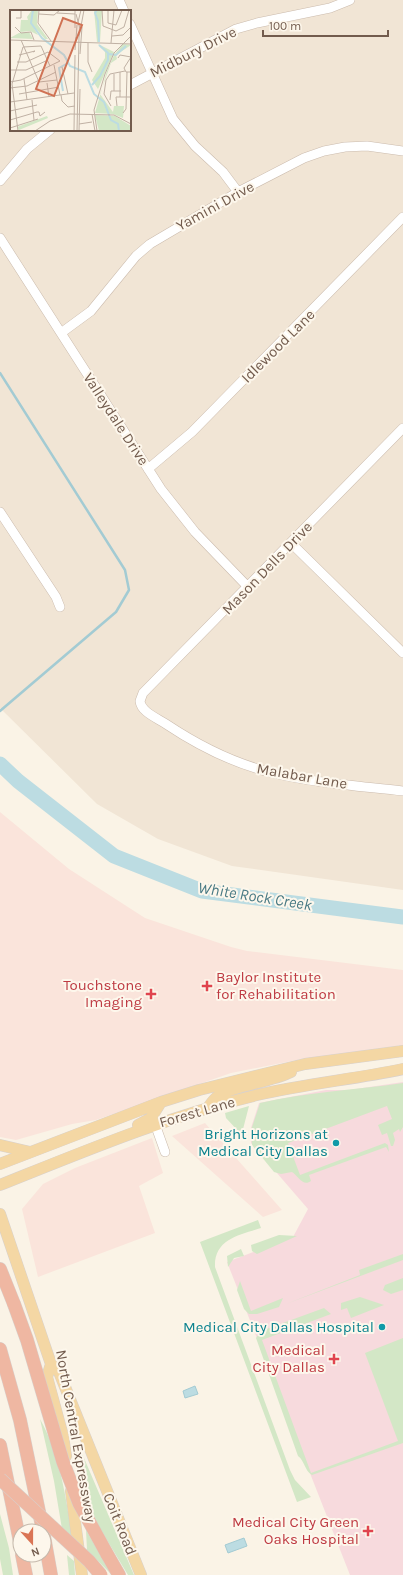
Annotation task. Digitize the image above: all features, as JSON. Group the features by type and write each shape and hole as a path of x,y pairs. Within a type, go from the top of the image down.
{"highway":[{"path":"0,1269 27,1340 63,1462 79,1503 119,1575"},
{"path":"0,1349 20,1420 41,1523"},
{"path":"0,1445 16,1523"},
{"path":"0,1479 89,1561 101,1575"},
{"path":"24,1563 26,1575"},
{"path":"49,1563 51,1575"}],"main road":[{"name":"Forest Lane","path":"0,1164 161,1102 199,1090 305,1064 403,1051"},
{"path":"207,1109 216,1097 225,1092 274,1079 305,1064"},
{"name":"Forest Lane","path":"0,1185 115,1139 173,1118 258,1095 400,1070"},
{"path":"161,1102 165,1111 173,1118"},
{"path":"115,1139 151,1118 161,1102"},
{"path":"0,1145 30,1152"},
{"name":"North Central Expressway","path":"0,1214 51,1364 47,1377 63,1436 82,1575"},
{"path":"0,1239 21,1278"},
{"name":"Coit Road","path":"51,1364 59,1372 141,1575"}],"street":[{"path":"119,0 124,10"},
{"name":"Midbury Drive","path":"131,84 236,29 257,22 330,8 350,0"},
{"path":"131,26 173,119 194,146 223,172 238,192"},
{"path":"0,181 27,149 49,131"},
{"name":"Yamini Drive","path":"61,333 91,311 136,256 150,244 238,192 304,158 324,151 345,147 368,146 402,152"},
{"name":"Idlewood Lane","path":"148,469 192,432 403,217"},
{"name":"Valleydale Drive","path":"0,238 148,469 195,532 248,586"},
{"name":"Mason Dells Drive","path":"144,710 140,701 143,693 403,428"},
{"path":"0,512 56,597 60,607"},
{"path":"291,543 403,653"},
{"path":"396,646 403,639"},
{"name":"Malabar Lane","path":"144,710 198,744 259,769 300,778 403,791"},
{"path":"155,1124 165,1152"}],"shaded area":[{"path":"0,0 403,0 403,890 232,866 158,839 97,804 0,708"},
{"path":"0,812 69,869 145,918 247,951 403,970 403,1045 302,1059 231,1073 96,1120 72,1124 16,1140 0,1137"},
{"name":"Medical City Dallas","path":"403,1082 403,1575 350,1575 227,1262 293,1237 308,1209 251,1143 250,1131 259,1103 326,1090 349,1090"},
{"path":"205,1123 282,1210 263,1217 172,1136"},
{"path":"152,1138 163,1173 139,1186 155,1233 38,1277 22,1209 43,1184 75,1168"}],"green space":[{"path":"403,1083 403,1127 400,1132 399,1129 393,1133 395,1140 393,1146 391,1146 387,1133 382,1135 378,1125 392,1119 387,1106 288,1143 300,1175 385,1143 388,1145 389,1152 386,1147 309,1175 311,1181 306,1183 292,1172 281,1174 274,1172 252,1145 251,1130 260,1103 313,1094"},
{"path":"249,1106 242,1133 240,1133 226,1118 225,1113"},
{"path":"258,1220 261,1228 237,1236 224,1244 219,1250 215,1267 290,1470 295,1480 311,1497 297,1502 200,1242"},
{"path":"279,1235 297,1236 257,1254 252,1251 251,1245"},
{"path":"241,1249 244,1256 234,1258 228,1267 227,1256"},
{"path":"403,1254 403,1260 286,1304 360,1275 359,1270"},
{"path":"403,1278 403,1290 391,1294 383,1290 385,1285"},
{"path":"240,1281 251,1311 283,1298 279,1307 257,1314 249,1314 244,1309 237,1290"},
{"path":"360,1297 384,1305 351,1318 347,1308 341,1310 341,1303"},
{"path":"324,1308 331,1314 262,1340 311,1473 398,1441 365,1353 403,1338 403,1443 312,1475 307,1471 302,1460 298,1456 256,1338 261,1331"},
{"path":"40,1419 53,1447 61,1476 72,1537 62,1529 54,1481"},
{"path":"72,1445 81,1451 134,1575 128,1575 93,1517 80,1486"},
{"path":"0,1514 9,1548 13,1575 3,1575 0,1559"},
{"path":"86,1530 112,1575 87,1550"},
{"path":"67,1555 74,1561 75,1575 69,1575"}],"water":[{"path":"195,1386 198,1394 185,1398 183,1391"},
{"path":"244,1538 247,1546 228,1553 225,1545"}],"waterway":[{"path":"0,373 125,570 129,590 116,612 0,711"},
{"name":"White Rock Creek","path":"0,764 18,781 114,856 202,891 403,917"}],"place":[{"name":"Baylor Institute for Rehabilitation","path":"207,986"},
{"name":"Touchstone Imaging","path":"151,994"},
{"name":"Bright Horizons at Medical City Dallas","path":"336,1143"},
{"name":"Medical City Dallas Hospital","path":"382,1327"},
{"name":"Medical City Dallas","path":"334,1359"},
{"name":"Medical City Green Oaks Hospital","path":"368,1531"}]}
